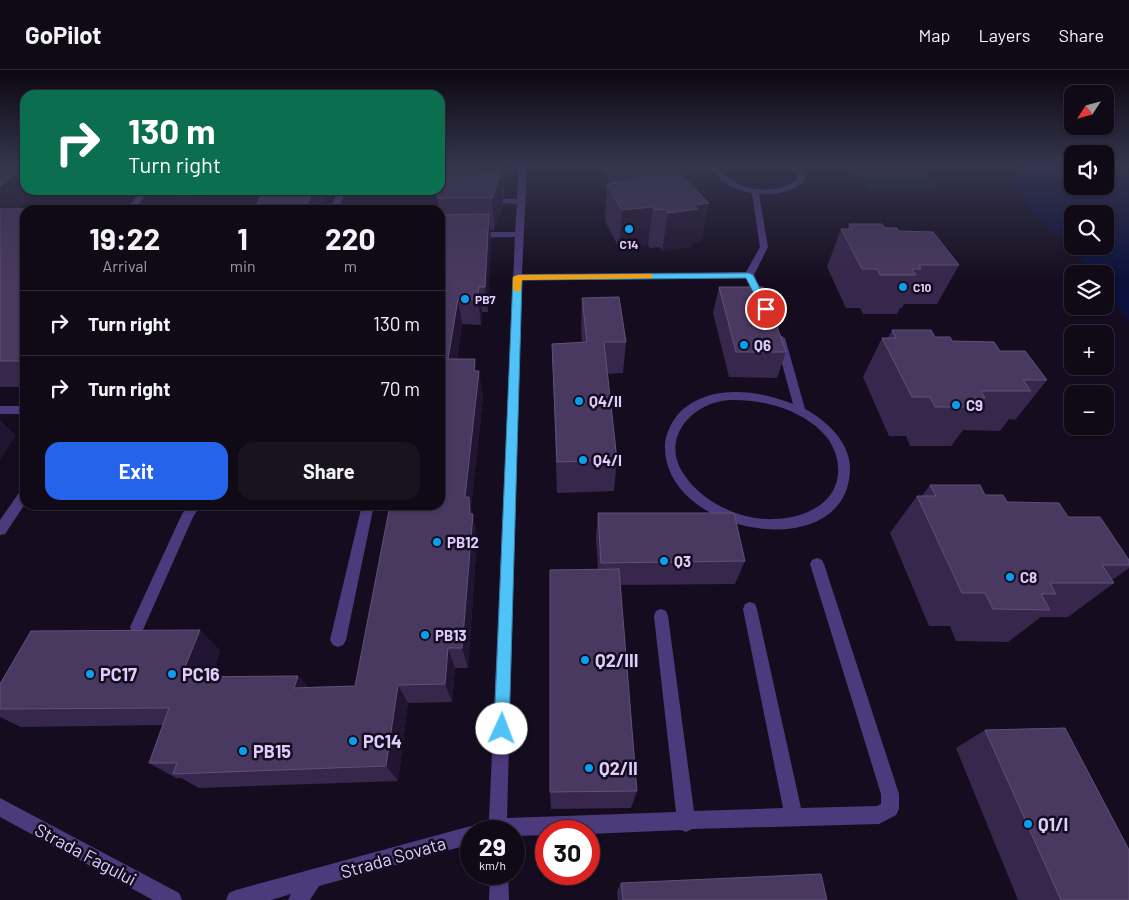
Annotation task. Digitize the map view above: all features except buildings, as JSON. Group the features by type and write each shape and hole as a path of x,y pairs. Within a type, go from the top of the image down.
{"street":[{"path":"493,820 520,204"},
{"path":"749,275 764,247 757,204"},
{"path":"445,235 519,234"},
{"path":"518,277 749,275"},
{"path":"749,275 766,309"},
{"path":"774,326 783,343 800,410 821,426 837,444 845,465 844,486 832,505 812,518 784,525 753,523 716,510 696,498 678,478 670,456 671,435 681,418 698,404 721,397 747,396 774,400 800,410"},
{"path":"0,410 20,410"},
{"path":"0,530 20,501"},
{"path":"138,626 188,514 192,510"},
{"path":"338,640 367,510"},
{"path":"525,829 686,823 794,816 879,815 890,809 890,794 817,564"},
{"path":"750,610 794,816"},
{"path":"661,616 686,823"},
{"name":"Strada Fagului","path":"0,807 172,900"},
{"name":"Strada Sovata","path":"236,900 460,838"},
{"path":"298,900 314,878"},
{"path":"499,885 499,900"}],"shaded area":[{"path":"1028,204 1129,204 1129,322 1114,303 1114,265 1085,265 1077,255 1114,255 1114,205 1064,205 1064,241 1032,211"}],"slow traffic":[{"path":"517,290 518,277 649,276"}],"place":[{"name":"C14","path":"629,229"},
{"name":"C10","path":"903,287"},
{"name":"PB7","path":"465,299"},
{"name":"Q6","path":"744,345"},
{"name":"Q4/II","path":"579,401"},
{"name":"C9","path":"956,405"},
{"name":"Q4/I","path":"583,460"},
{"name":"PB12","path":"437,542"},
{"name":"Q3","path":"664,561"},
{"name":"C8","path":"1010,577"},
{"name":"PB13","path":"425,635"},
{"name":"Q2/III","path":"585,660"},
{"name":"PC17","path":"90,674"},
{"name":"PC16","path":"172,674"},
{"name":"PC14","path":"353,741"},
{"name":"PB15","path":"243,751"},
{"name":"Q2/II","path":"589,768"},
{"name":"Q1/I","path":"1028,824"}],"route":[{"path":"502,729 518,277 749,275 766,309"}]}
